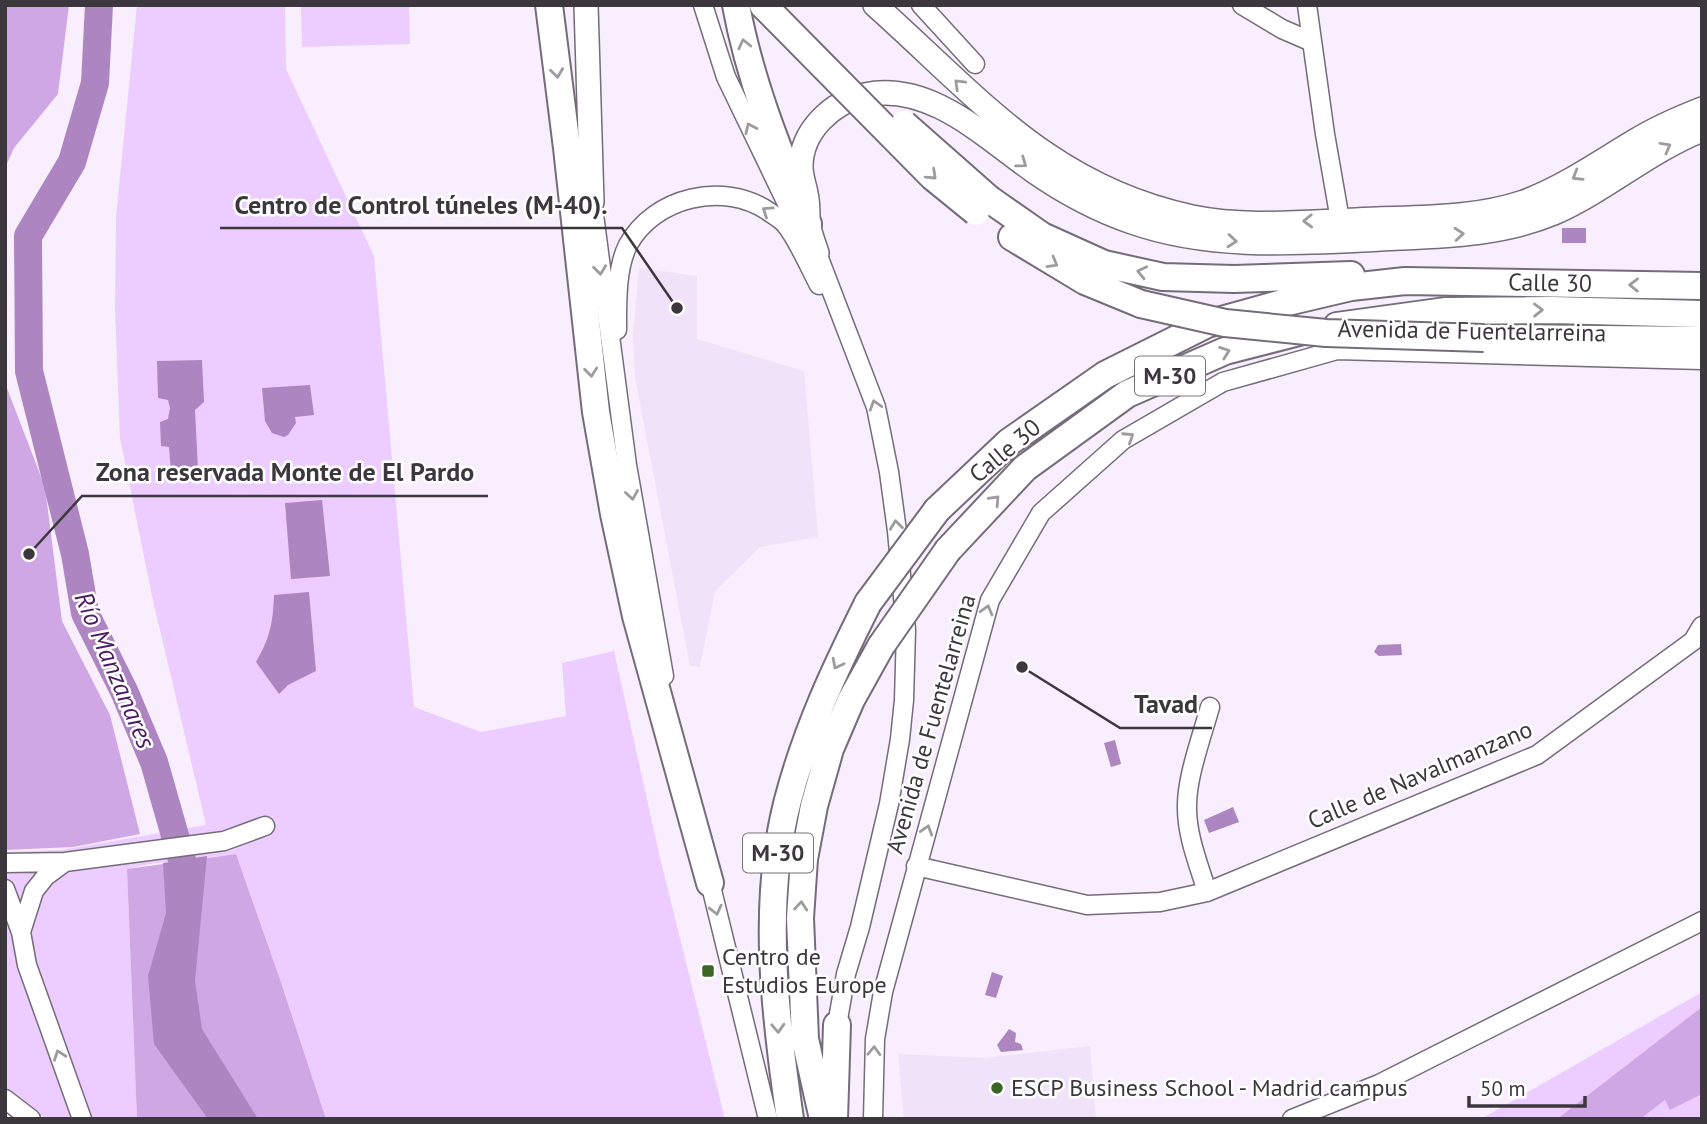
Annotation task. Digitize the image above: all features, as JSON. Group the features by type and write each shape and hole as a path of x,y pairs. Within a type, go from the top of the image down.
{"highway":[{"path":"549,5 596,412 614,514 636,616 710,883"},
{"path":"736,5 743,44 764,114 808,224"},
{"path":"763,5 933,177 982,206 1104,264 1163,277 1234,279 1349,275 1405,281"},
{"path":"787,5 982,206 1030,250 1085,281 1142,304 1225,323 1313,332 1484,338 1702,340"},
{"name":"Calle 30","path":"790,1119 779,1042 773,920 777,858 787,803 807,737 828,683 868,603 937,510 1009,442 1105,375 1208,324 1351,287 1405,281 1702,286"},
{"name":"Calle 30","path":"823,1119 805,1040 800,918 804,859 814,806 830,749 851,700 881,646 948,550 1025,468 1127,394 1225,351 1298,332 1446,311 1552,310 1702,314"},
{"path":"834,1119 837,1025"}],"main road":[{"path":"586,5 592,202"},
{"path":"878,5 986,110 1049,158 1114,192 1163,209 1216,220 1271,223 1482,212 1522,202 1569,182 1659,128 1702,109"},
{"path":"817,253 808,224 808,202 801,168 807,139 828,113 848,100 865,95 894,93 926,100 966,123 1063,190 1132,222 1181,235 1260,243 1441,236 1513,226 1555,212 1661,149 1702,130"}],"street":[{"path":"575,5 592,202 633,500 667,695 768,1119"},
{"path":"703,5 726,77 788,206 817,253 876,407 897,531 906,630 904,701 889,804 846,974 837,1025 848,1119"},
{"path":"921,5 975,64"},
{"path":"1242,5 1282,29 1312,42"},
{"path":"1307,5 1340,220"},
{"path":"617,394 617,290 627,247 641,226 666,208 689,199 713,194 755,203 785,223 844,327"},
{"name":"Avenida de Fuentelarreina","path":"873,1119 874,1040 883,992 916,866 990,600 1041,513 1123,440 1223,382 1337,351 1702,360"},
{"name":"Calle de Navalmanzano","path":"916,866 1087,905 1160,902 1207,892 1537,755 1693,641 1702,626"},
{"path":"1207,892 1190,835 1186,806 1210,707"},
{"path":"5,863 65,862 224,841 265,826"},
{"path":"21,932 34,891 46,876 65,862"},
{"path":"5,889 21,932 27,965 82,1119"},
{"path":"1292,1119 1379,1084 1702,921"},
{"path":"5,1099 31,1119"}],"shaded area":[{"path":"5,5 69,5 58,94 14,148 5,168"},
{"path":"137,5 285,5 286,69 374,256 414,707 481,732 566,716 562,663 614,651 661,862 725,1119 326,1119 236,854 127,869 137,1119 46,1119 5,1089 5,852 61,850 206,825 152,596 120,438 115,309 116,217"},
{"path":"301,5 409,5 410,44 302,47"},
{"path":"1562,228 1586,228 1586,243 1562,243"},
{"path":"639,268 697,276 697,339 804,371 818,537 760,547 715,591 700,667 690,666 635,377 633,334"},
{"path":"202,360 204,402 195,410 198,470 171,472 169,447 161,446 160,422 168,419 170,408 168,400 158,398 157,361"},
{"path":"5,383 45,487 62,621 110,715 140,834 73,847 5,850"},
{"path":"310,385 314,415 295,417 296,423 284,437 272,433 265,421 262,388"},
{"path":"322,500 330,576 291,579 285,503"},
{"path":"309,592 316,671 288,685 279,694 256,662 270,630 274,595"},
{"path":"1401,644 1402,655 1379,656 1374,652 1378,645"},
{"path":"1115,740 1121,764 1111,767 1104,743"},
{"path":"1233,807 1239,822 1209,833 1204,820"},
{"path":"236,854 326,1119 137,1119 127,869"},
{"path":"207,856 195,981 202,1029 258,1119 208,1119 154,1044 148,976 166,913 163,863"},
{"path":"992,972 1003,976 996,998 985,995"},
{"path":"1702,992 1702,1119 1481,1119"},
{"path":"1702,1007 1702,1094 1670,1110 1665,1100 1640,1119 1557,1119"},
{"path":"1009,1029 1016,1033 1015,1042 1021,1044 1023,1050 1001,1052 997,1045"},
{"name":"ESCP Business School - Madrid campus","path":"1090,1046 1096,1119 904,1119 898,1054 986,1058"}],"waterway":[{"name":"Río Manzanares","path":"99,5 95,83 72,162 28,236 29,371 75,554 85,613 124,691 154,762 184,867 183,896"}],"place":[{"name":"Centro de Control túneles (M-40).","path":"677,308"},
{"name":"Zona reservada Monte de El Pardo","path":"29,554"},
{"name":"Tavad","path":"1022,667"},
{"name":"Centro de Estudios Europe","path":"708,971"},
{"name":"ESCP Business School - Madrid campus","path":"997,1088"}]}
